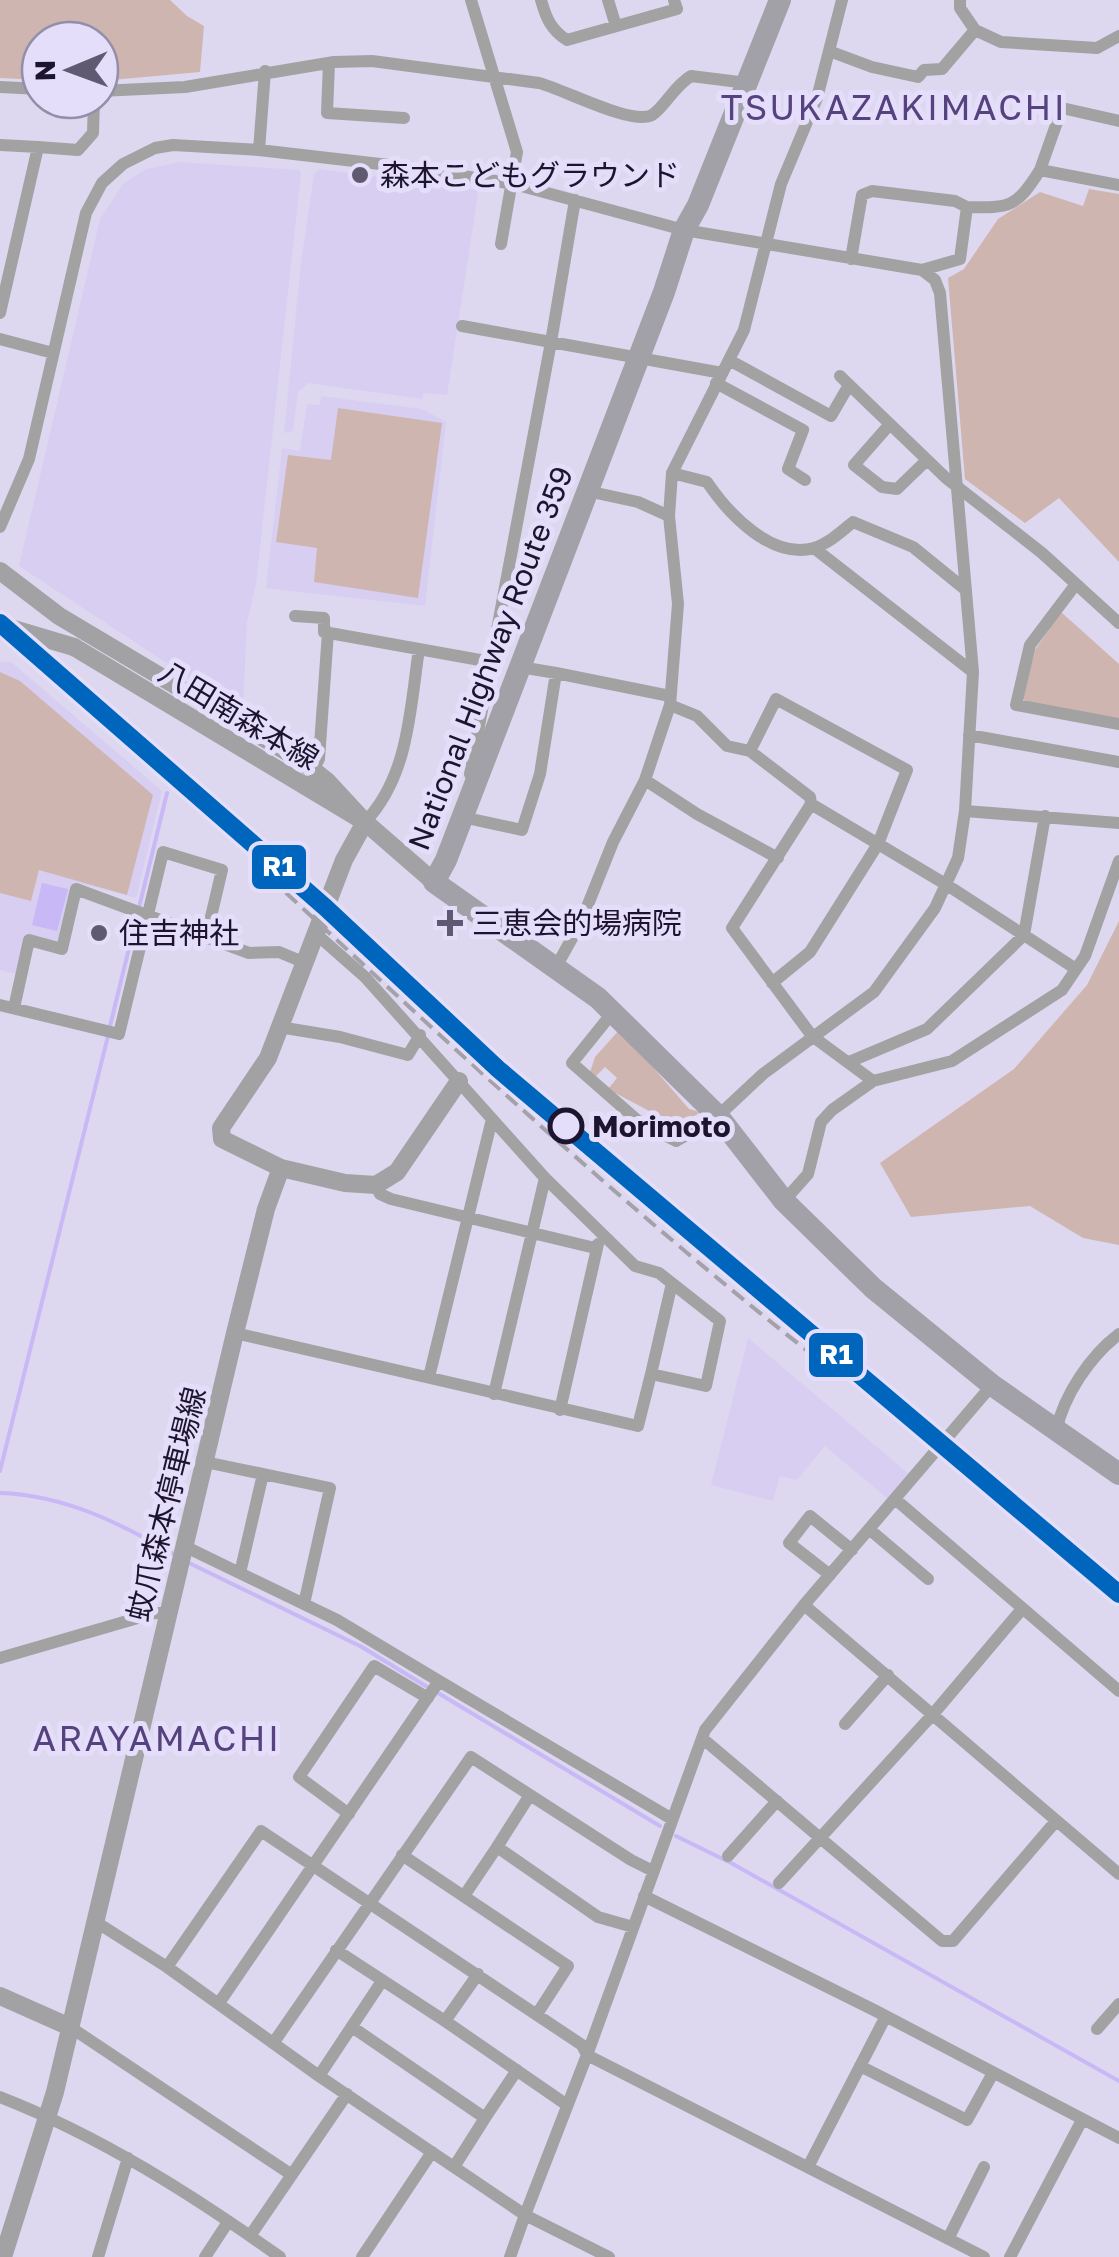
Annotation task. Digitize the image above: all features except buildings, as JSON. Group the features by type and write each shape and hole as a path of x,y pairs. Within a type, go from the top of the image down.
{"highway":[{"name":"National Highway Route 359","path":"780,0 698,205 684,230 520,667 434,882 598,998 718,1116 784,1201 873,1288 992,1385 1119,1474"}],"main road":[{"path":"0,572 59,616 314,770 365,822 344,860 302,962 268,1058 221,1128 222,1138 237,1149 281,1168 346,1183 376,1185 397,1172 459,1082"},
{"name":"八田南森本線","path":"0,625 74,648 365,822 434,882"},
{"name":"蚊爪森本停車場線","path":"3,2257 48,2116 235,1333 266,1209 281,1168"},
{"path":"0,1996 70,2028"}],"street":[{"path":"471,0 517,152 501,244"},
{"path":"541,0 556,33 567,40 677,8 674,0"},
{"path":"608,0 616,26"},
{"path":"556,968 645,780 670,701 678,604 669,516 672,473 744,330 781,184 810,116 842,0"},
{"path":"960,0 960,8 976,30 1001,42 1096,48 1119,36"},
{"path":"829,51 872,67 918,76 924,70 942,70 976,30"},
{"path":"120,89 185,87 265,71 372,62 496,76 563,89 608,109 642,117 654,114 673,89 690,76 746,83"},
{"path":"329,63 326,113 404,118"},
{"path":"259,150 265,71"},
{"path":"851,259 862,195 872,191 955,200 966,206 1013,205 1024,196 1040,170 1062,108 1119,120"},
{"path":"0,145 78,150 93,133 93,120"},
{"path":"0,527 29,459 86,213 102,184 123,164 155,148 172,145 259,150 514,184 684,230 922,270 960,260 966,206"},
{"path":"0,313 4,274 38,147"},
{"path":"1040,170 1119,185"},
{"path":"556,673 540,774 522,830 462,817 574,200"},
{"path":"612,1012 572,1063 637,1120 676,1141 718,1116 763,1074 874,992 935,908 958,858 965,811 973,672 940,293 935,280 922,270"},
{"path":"462,326 719,378 803,430 788,469 805,480"},
{"path":"0,339 53,352"},
{"path":"729,360 831,416 844,380 927,460 1119,623"},
{"path":"890,424 854,465 882,487 896,490 927,460"},
{"path":"672,473 707,482 744,525 794,551 830,541 853,522 913,547 966,590"},
{"path":"587,491 638,502 669,516"},
{"path":"814,548 973,672"},
{"path":"1076,584 1030,646 1016,705 1119,724"},
{"path":"296,616 324,618 324,632 491,662"},
{"path":"314,770 319,759 328,632"},
{"path":"365,822 382,804 401,764 419,649"},
{"path":"520,667 670,701 697,716 727,746 750,751 810,797 811,804 732,928 812,1036 872,1081"},
{"path":"750,751 776,699 906,770 878,844 810,952 772,983"},
{"path":"969,736 1119,762"},
{"path":"645,780 697,814 778,858"},
{"path":"811,804 1076,969"},
{"path":"965,811 1119,824"},
{"path":"849,1062 927,1029 1024,934 1045,816"},
{"path":"206,938 222,870 163,852 139,912 119,1034 7,1007 29,940 62,949 76,889 139,912 206,938 249,953 278,952 302,962"},
{"path":"784,1201 808,1174 821,1122 872,1081 952,1061 1062,990 1085,956 1119,861"},
{"path":"315,933 420,1035 545,1178 635,1266 659,1272 720,1322 706,1386 651,1374"},
{"path":"279,1026 408,1056 420,1035"},
{"path":"429,1378 492,1119"},
{"path":"494,1394 545,1178"},
{"path":"376,1185 380,1194 391,1200 595,1248"},
{"path":"560,1410 595,1248 605,1234"},
{"path":"235,1333 638,1426 672,1283"},
{"path":"1056,1430 1061,1408 1099,1350 1119,1334"},
{"path":"510,2257 705,1730 804,1605 992,1385"},
{"path":"205,1462 330,1488 304,1604"},
{"path":"240,1573 263,1474"},
{"path":"896,1499 1119,1691"},
{"path":"830,1575 789,1544 810,1516 852,1550"},
{"path":"869,1529 928,1579"},
{"path":"182,1555 240,1573 337,1620 672,1819"},
{"path":"804,1605 1119,1874"},
{"path":"778,1883 934,1714 1022,1609"},
{"path":"0,1658 156,1613 168,1613"},
{"path":"349,1814 298,1777 374,1666 428,1698"},
{"path":"845,1724 888,1675"},
{"path":"219,2003 440,1682"},
{"path":"702,1738 942,1941 953,1940 1056,1822"},
{"path":"274,2042 471,1757 652,1871"},
{"path":"464,1896 530,1795"},
{"path":"728,1856 777,1802"},
{"path":"168,1967 262,1831 582,2045 586,2056 984,2257"},
{"path":"497,1847 598,1916 633,1927"},
{"path":"402,1854 568,1966 537,2014"},
{"path":"644,1896 1119,2138"},
{"path":"96,1922 168,1967 319,2076 525,2214 609,2257"},
{"path":"336,1950 567,2105"},
{"path":"445,2022 478,1974"},
{"path":"319,2076 382,1981"},
{"path":"1097,2029 1119,2004"},
{"path":"808,2167 886,2016"},
{"path":"352,2027 485,2118"},
{"path":"70,2028 292,2175"},
{"path":"860,2066 967,2120 993,2073"},
{"path":"454,2167 517,2070"},
{"path":"250,2236 346,2094"},
{"path":"0,2096 128,2158 280,2257"},
{"path":"1010,2257 1082,2120"},
{"path":"362,2257 432,2152"},
{"path":"98,2257 128,2158"},
{"path":"948,2239 984,2167"},
{"path":"205,2257 228,2222"}],"shaded area":[{"path":"0,0 170,0 204,26 200,72 120,79 120,20 20,20 20,79 0,78"},
{"path":"179,162 300,170 301,174 256,584 247,622 243,706 232,706 19,566 100,219 123,184 146,169"},
{"path":"319,169 477,190 478,194 447,395 424,393 422,399 308,383 298,392 293,431 284,433 301,262 314,174"},
{"path":"1089,189 1119,194 1119,562 1059,498 1025,523 965,479 948,278 964,269 998,219 1040,192 1083,206"},
{"path":"321,396 422,409 446,422 425,606 266,588 282,448 300,451 307,404 320,405"},
{"path":"338,408 442,423 418,598 314,582 317,548 276,542 288,455 331,460"},
{"path":"1061,612 1119,664 1119,722 1024,701 1022,696 1035,650"},
{"path":"0,662 11,662 162,791 136,898 74,882 61,938 56,942 25,935 16,974 0,970"},
{"path":"0,672 20,681 153,795 127,895 39,870 31,901 0,893"},
{"path":"42,883 68,889 57,931 32,925"},
{"path":"1119,921 1119,1245 1083,1238 1030,1206 911,1217 880,1163 1014,1069 1087,985"},
{"path":"620,1029 689,1109 700,1112 679,1127 608,1089 617,1078 605,1067 595,1077 590,1072 595,1057"},
{"path":"748,1338 909,1474 888,1499 825,1446 797,1480 780,1476 773,1501 711,1485"}],"waterway":[{"path":"110,1026 167,793"},
{"path":"0,1471 108,1036"},
{"path":"0,1493 70,1505 177,1556"},
{"path":"185,1561 362,1647 429,1688"},
{"path":"438,1693 660,1826"},
{"path":"676,1836 733,1864 1119,2081"}],"railway":[{"path":"0,623 326,908 498,1069 1119,1594"},
{"path":"269,877 619,1194 837,1374"}],"transit line":[{"name":"R1","path":"0,623 326,908 498,1069 1119,1594"}],"place":[{"name":"森本こどもグラウンド","path":"360,175"},
{"name":"三恵会的場病院","path":"450,923"},
{"name":"住吉神社","path":"99,933"},
{"name":"Morimoto","path":"566,1126"}],"district":[{"name":"TSUKAZAKIMACHI","path":"894,107"},
{"name":"ARAYAMACHI","path":"157,1738"}]}
